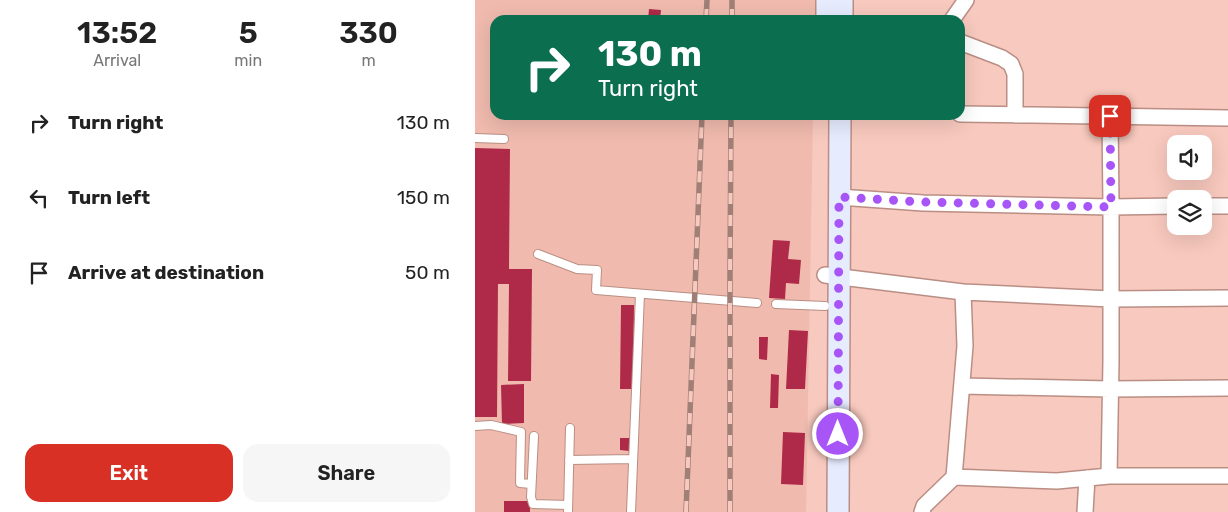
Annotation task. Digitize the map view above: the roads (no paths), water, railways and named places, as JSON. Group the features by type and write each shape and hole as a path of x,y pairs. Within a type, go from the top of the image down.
{"street":[{"path":"827,0 827,15"},
{"path":"842,15 843,0"},
{"path":"956,15 966,0"},
{"path":"965,44 1002,58 1011,64 1015,74 1015,115"},
{"path":"965,114 1228,118"},
{"path":"1109,476 1111,298 1110,116"},
{"path":"826,120 838,512"},
{"path":"825,512 825,306 832,276 839,197 840,120"},
{"path":"839,197 923,202 1111,207 1167,206"},
{"path":"1212,206 1228,206"},
{"path":"832,276 963,292 1111,298 1228,298"},
{"path":"922,512 924,506 955,477 965,346 963,292"},
{"path":"962,386 1110,389 1228,388"},
{"path":"955,477 1057,481 1109,476 1228,476"},
{"path":"1085,512 1087,478"}],"lane":[{"path":"475,138 504,139"},
{"path":"538,254 577,269 597,270 596,290 757,303"},
{"path":"631,512 640,294"},
{"path":"775,304 825,306"},
{"path":"475,426 491,425 521,432 520,482 531,484"},
{"path":"534,436 531,484 533,504 547,508 568,509 570,428"},
{"path":"569,460 633,459"}],"railway":[{"path":"706,15 707,0"},
{"path":"732,0 732,15"},
{"path":"686,512 702,120"},
{"path":"730,512 731,120"}]}
